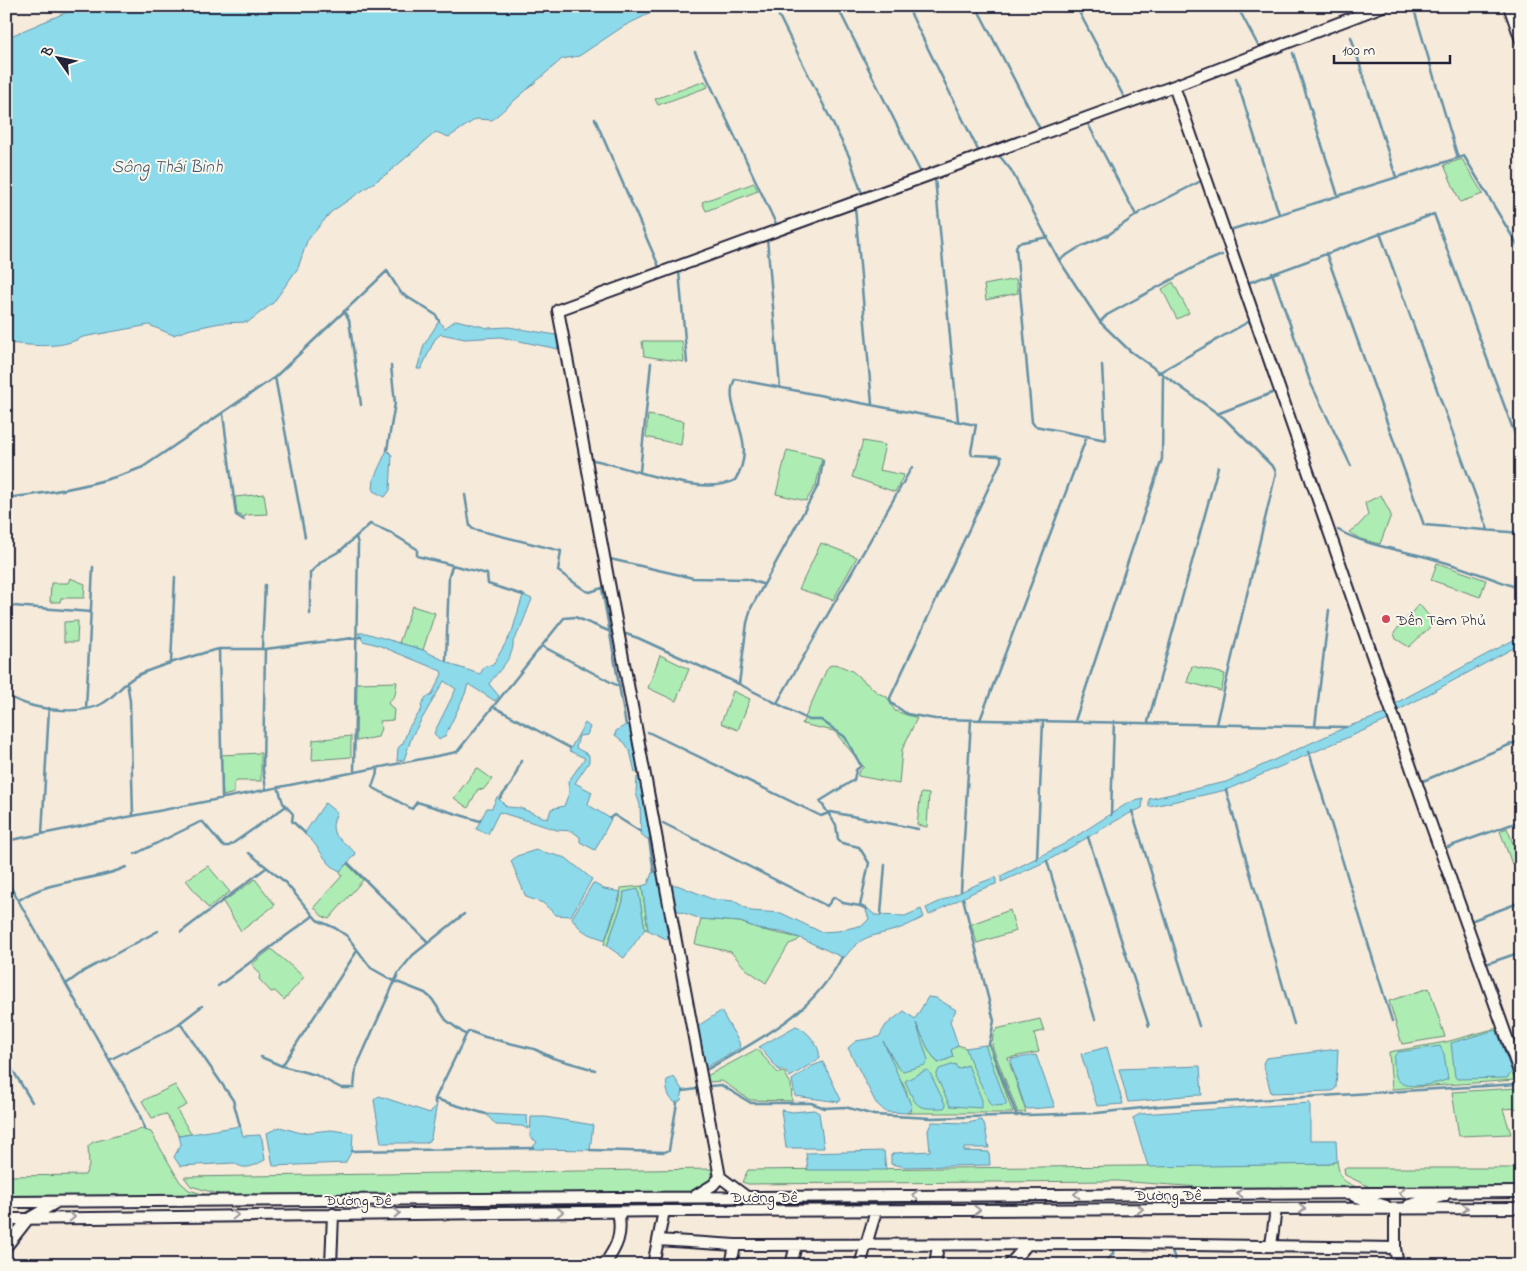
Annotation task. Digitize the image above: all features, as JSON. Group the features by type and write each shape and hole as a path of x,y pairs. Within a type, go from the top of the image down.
{"street":[{"path":"748,1198 720,1177 558,310 1174,86 1383,6"},
{"path":"1509,6 1521,40"},
{"path":"1174,86 1428,816 1521,1077"},
{"path":"692,1197 713,1185 720,1177"},
{"path":"1346,1193 1395,1209 1457,1192"},
{"name":"Đường Đê","path":"8,1202 1521,1192"},
{"path":"810,1196 876,1211 860,1265"},
{"path":"315,1199 335,1214"},
{"path":"331,1265 335,1214 350,1202 372,1199"},
{"path":"8,1202 24,1213 28,1219"},
{"path":"6,1247 28,1219 59,1202"},
{"name":"Đường Đê","path":"6,1218 664,1211 1521,1208"},
{"path":"1270,1246 1276,1209"},
{"path":"1395,1209 1395,1248 1398,1265"},
{"path":"653,1265 664,1211"},
{"path":"604,1265 618,1243 621,1233 618,1212"},
{"path":"658,1240 735,1245 1395,1248"},
{"path":"731,1265 735,1245"},
{"path":"791,1265 796,1245"},
{"path":"935,1265 938,1245"},
{"path":"1009,1265 1027,1245"}],"green space":[{"path":"705,81 708,87 658,105 655,99"},
{"path":"1462,159 1483,194 1460,202 1444,165"},
{"path":"754,183 758,191 706,211 702,202"},
{"path":"1016,279 1018,293 986,300 984,285"},
{"path":"1173,282 1189,313 1177,319 1162,289"},
{"path":"642,341 682,341 684,362 644,356"},
{"path":"648,415 684,421 681,445 646,437"},
{"path":"863,441 885,445 879,470 904,475 895,492 852,477"},
{"path":"787,450 822,458 816,485 806,501 776,494"},
{"path":"264,494 267,514 246,515 245,517 237,514 235,497"},
{"path":"1381,495 1391,515 1380,544 1360,539 1349,532 1356,528 1368,515 1365,503"},
{"path":"821,543 857,557 833,600 799,589"},
{"path":"1437,563 1486,580 1480,597 1431,580"},
{"path":"70,578 85,584 84,598 61,598 60,602 50,602 51,583 68,583"},
{"path":"1419,604 1429,616 1436,618 1429,628 1409,647 1396,639 1394,633"},
{"path":"412,606 435,613 423,650 399,643"},
{"path":"78,621 77,642 64,642 64,622"},
{"path":"660,655 689,669 676,701 648,688"},
{"path":"836,664 852,671 878,693 887,697 895,711 917,718 902,750 899,784 858,776 858,772 864,767 834,731 802,724 826,671 829,666"},
{"path":"1192,666 1225,674 1221,691 1187,682"},
{"path":"397,682 395,695 388,703 394,710 393,720 380,721 381,728 378,737 356,741 357,683"},
{"path":"733,691 750,699 738,730 721,723"},
{"path":"351,736 351,757 312,760 313,740"},
{"path":"261,753 261,781 237,781 234,784 234,793 223,796 221,755"},
{"path":"477,768 492,779 483,790 478,789 468,808 454,798"},
{"path":"921,793 929,794 927,827 917,825"},
{"path":"1507,828 1520,861 1512,864 1500,831"},
{"path":"347,864 363,880 329,919 322,916 314,907 342,876 340,871"},
{"path":"208,866 230,892 208,908 186,880"},
{"path":"255,879 275,905 241,931 223,902"},
{"path":"642,886 648,930 645,929 638,890 624,892 623,901 607,946 604,944 620,899 621,888"},
{"path":"1010,910 1016,931 977,943 971,924"},
{"path":"701,919 740,922 763,930 800,938 789,944 766,983 746,969 731,952 695,944"},
{"path":"271,949 304,977 284,1000 275,991 271,992 259,979 260,974 252,964"},
{"path":"1429,988 1445,1037 1402,1044 1389,1001"},
{"path":"1040,1019 1044,1031 1034,1033 1039,1052 1008,1058 1026,1112 1018,1113 992,1046 993,1035 996,1029"},
{"path":"916,1023 929,1051 938,1063 953,1057 951,1050 958,1045 966,1048 990,1104 1006,1105 986,1051 985,1045 989,1045 1013,1113 907,1113 911,1112 906,1090 894,1068 883,1041 898,1068 926,1053 914,1025","holes":["968,1065 950,1106 957,1069"]},
{"path":"1497,1028 1515,1080 1392,1089 1389,1052 1446,1042"},
{"path":"757,1049 778,1073 784,1072 791,1084 792,1101 750,1100 722,1081 708,1082 705,1077"},
{"path":"175,1085 187,1105 177,1110 191,1134 179,1136 166,1114 152,1118 142,1101"},
{"path":"1518,1088 1521,1108 1503,1109 1511,1134 1459,1136 1452,1092"},
{"path":"142,1129 151,1132 180,1182 189,1190 213,1197 6,1200 6,1176 85,1175 89,1166 88,1146 93,1142"},
{"path":"1337,1161 1339,1173 1343,1180 1361,1189 1227,1189 1117,1181 748,1184 742,1182 748,1170 1330,1164"},
{"path":"1344,1168 1521,1168 1521,1186 1370,1187 1345,1175"},
{"path":"712,1169 712,1179 698,1191 686,1194 228,1197 191,1186 184,1177"}],"water":[{"name":"Sông Thái Bình","path":"81,6 665,6 624,26 579,56 562,59 492,120 476,119 449,137 436,132 388,173 331,212 307,241 298,268 273,303 248,322 220,323 173,335 149,325 83,337 64,344 6,343 6,38"},
{"path":"456,320 488,328 509,327 556,335 558,349 500,337 465,339 441,334 435,339 421,369 417,369 424,345 439,321 445,328"},
{"path":"387,450 392,455 390,490 385,497 373,491 374,478"},
{"path":"523,595 532,599 521,627 513,641 511,653 489,684 499,696 495,701 468,684 445,736 439,740 434,733 456,689 444,681 412,736 404,760 397,761 398,748 403,743 409,727 422,709 421,705 426,697 431,696 442,674 441,671 378,645 363,641 358,633 366,633 423,650 455,666 480,674 485,666 493,665 512,632"},
{"path":"1521,636 1521,644 1397,711 1394,704"},
{"path":"1385,714 1388,720 1226,790 1149,807 1149,799 1226,782 1346,727"},
{"path":"585,723 590,727 587,735 579,736 576,748 589,755 589,762 575,783 592,792 588,804 590,806 611,819 595,850 580,842 580,837 572,831 557,830 499,812 488,834 476,829 487,808 492,808 497,797 507,807 520,808 548,819 551,809 564,806 569,793 568,782 585,758 569,751"},
{"path":"629,725 639,773 635,772 630,751 625,743 615,735 616,731"},
{"path":"637,777 640,777 650,838 647,839 641,834 640,805 636,793"},
{"path":"1143,799 1142,808 1126,815 1047,861 1001,882 1001,876 1064,844 1128,803"},
{"path":"325,803 337,813 333,827 334,832 356,854 340,871 330,864 314,843 304,834"},
{"path":"536,850 566,858 592,879 571,916 556,915 543,903 526,897 511,861 517,856"},
{"path":"656,871 664,906 668,940 648,930 642,886 648,884 652,873"},
{"path":"996,877 996,884 976,891 929,915 926,908"},
{"path":"593,883 604,889 621,892 605,940 583,930 572,918"},
{"path":"677,885 712,899 734,901 751,911 781,913 821,932 838,931 863,925 869,919 866,911 868,909 875,915 905,916 921,909 924,917 899,929 866,938 856,945 844,958 800,938 781,932 763,930 740,922 701,919 676,910 672,886"},
{"path":"638,889 645,929 624,958 607,946 623,901 624,892"},
{"path":"928,997 936,998 956,1010 950,1021 958,1045 951,1050 953,1057 938,1063 929,1051 916,1023 928,1060 925,1065 903,1071 898,1068 883,1041 912,1107 907,1113 886,1112 876,1103 848,1048 856,1041 879,1037 886,1025 904,1011 915,1019"},
{"path":"721,1011 739,1042 740,1048 705,1068 698,1026"},
{"path":"796,1026 805,1031 816,1044 819,1059 790,1077 784,1070 779,1070 759,1047"},
{"path":"1495,1030 1512,1072 1507,1078 1457,1079 1455,1077 1451,1043"},
{"path":"985,1045 1006,1105 993,1106 990,1104 967,1052 966,1048"},
{"path":"1440,1046 1444,1054 1448,1079 1438,1083 1415,1086 1403,1084 1398,1079 1395,1074 1394,1062 1398,1052"},
{"path":"1107,1047 1123,1104 1097,1106 1081,1054"},
{"path":"1338,1049 1336,1088 1332,1091 1271,1093 1263,1063 1266,1058"},
{"path":"1036,1055 1055,1107 1028,1109 1025,1107 1011,1059"},
{"path":"823,1062 841,1100 839,1102 795,1096 792,1080 812,1066"},
{"path":"955,1064 958,1069 968,1065 982,1100 982,1108 950,1106 936,1076 939,1069"},
{"path":"1200,1066 1202,1095 1128,1102 1119,1069"},
{"path":"926,1070 929,1071 946,1106 944,1108 922,1107 918,1105 912,1096 905,1081"},
{"path":"674,1077 683,1091 681,1100 677,1103 668,1094 667,1087 667,1080"},
{"path":"379,1096 430,1113 437,1103 431,1138 427,1143 381,1143 374,1100"},
{"path":"1310,1103 1310,1140 1336,1140 1337,1161 1330,1164 1151,1167 1147,1163 1133,1118 1140,1114"},
{"path":"781,1110 793,1112 814,1110 819,1113 824,1148 786,1148"},
{"path":"486,1114 527,1116 528,1129 522,1126 496,1125"},
{"path":"531,1117 545,1117 593,1125 590,1150 535,1149 533,1147 537,1142 530,1137"},
{"path":"981,1120 984,1123 989,1148 964,1148 964,1151 989,1152 990,1165 906,1167 891,1164 891,1155 895,1153 930,1151 928,1130 932,1122 968,1123"},
{"path":"240,1126 243,1136 260,1135 265,1160 246,1167 234,1163 180,1166 174,1157 181,1144 179,1136"},
{"path":"280,1127 301,1133 331,1130 353,1133 352,1151 345,1163 273,1166 267,1133"},
{"path":"884,1151 886,1170 808,1170 806,1153"}],"waterway":[{"path":"837,6 921,173"},
{"path":"907,6 979,152"},
{"path":"976,6 1040,129"},
{"path":"1076,6 1125,99"},
{"path":"1237,6 1260,49"},
{"path":"1413,6 1458,158"},
{"path":"777,12 849,156 862,194"},
{"path":"1351,37 1396,177"},
{"path":"695,52 777,226"},
{"path":"1293,53 1338,196"},
{"path":"1236,78 1279,214"},
{"path":"991,147 1106,106"},
{"path":"595,119 660,269"},
{"path":"1088,124 1136,215"},
{"path":"998,154 1011,170 1059,260 1100,322 1130,351 1224,418 1274,468 1276,473 1216,724"},
{"path":"1230,230 1464,156 1521,251"},
{"path":"935,178 958,421"},
{"path":"1059,260 1078,248 1108,235 1142,211 1199,182"},
{"path":"855,207 872,404"},
{"path":"1248,283 1434,214 1521,451"},
{"path":"1380,233 1488,530"},
{"path":"1048,237 1018,243 1016,247 1032,422 1035,426 1106,440 1102,365"},
{"path":"767,238 780,387"},
{"path":"1326,253 1424,525 1521,533"},
{"path":"1100,322 1107,315 1200,264 1222,255"},
{"path":"6,498 76,487 110,479 143,467 275,377 387,271 401,293 436,315 439,321"},
{"path":"679,271 687,363"},
{"path":"1272,273 1311,384 1351,466"},
{"path":"344,311 349,320 361,405"},
{"path":"1158,373 1248,322"},
{"path":"640,471 651,363"},
{"path":"387,450 395,403 391,366"},
{"path":"1075,721 1162,459 1163,376"},
{"path":"275,377 305,537"},
{"path":"593,460 685,483 721,485 735,480 742,465 744,451 732,401 735,379 976,425 972,455 998,456 1001,457 1001,461 890,698 891,703 907,714 935,719 1346,727"},
{"path":"1217,414 1272,393"},
{"path":"223,414 236,515 244,520"},
{"path":"980,720 1087,436"},
{"path":"739,684 747,623 751,608 819,484 823,461"},
{"path":"777,703 912,467"},
{"path":"1148,722 1218,467"},
{"path":"465,495 470,526 473,529 561,551 558,571 586,591 590,592 602,588 626,725"},
{"path":"310,614 310,573 322,561 340,551 370,524 391,533 417,549 417,556 487,574 488,584 523,595"},
{"path":"1338,530 1386,548 1448,563 1521,589"},
{"path":"354,772 358,544 356,537"},
{"path":"610,559 693,578 747,579 762,584"},
{"path":"446,660 449,576 452,566"},
{"path":"86,709 93,567"},
{"path":"171,663 175,577"},
{"path":"262,648 265,585"},
{"path":"13,606 91,612"},
{"path":"1315,726 1329,610"},
{"path":"6,841 457,752 564,618 575,617 611,632"},
{"path":"626,634 739,684 809,720 821,720 845,737 861,766 856,770 854,780 820,801 836,825 838,839 842,843 859,847 869,863 860,906 843,903 834,897 827,906 663,823"},
{"path":"6,694 16,700 41,708 55,710 83,709 95,707 105,702 138,675 163,665 207,652 219,649 265,649 361,637"},
{"path":"542,646 620,687"},
{"path":"219,649 222,798"},
{"path":"265,649 263,770 266,789"},
{"path":"127,682 130,701 133,815"},
{"path":"494,707 570,748"},
{"path":"42,834 49,708"},
{"path":"961,891 971,720"},
{"path":"1037,859 1043,721"},
{"path":"1111,815 1114,721"},
{"path":"1392,728 1401,753"},
{"path":"648,732 821,816 831,812 918,829"},
{"path":"1423,781 1521,740"},
{"path":"1309,752 1392,1021"},
{"path":"500,798 512,783 521,761"},
{"path":"379,767 372,787 412,809 417,802 480,821"},
{"path":"278,787 283,803 293,814 292,821 305,833"},
{"path":"1226,790 1294,1024"},
{"path":"135,854 200,822 203,822 223,846 229,846 285,807"},
{"path":"1132,811 1199,1026"},
{"path":"610,818 614,815 641,832"},
{"path":"1448,847 1521,821"},
{"path":"1088,837 1149,1026"},
{"path":"649,839 654,872"},
{"path":"249,853 285,882 317,920 347,936 371,968 392,980 425,993 432,999 446,1020 466,1035 435,1099 435,1103"},
{"path":"1047,861 1095,1019"},
{"path":"348,863 428,942"},
{"path":"881,914 885,865"},
{"path":"19,900 45,888 99,876 126,867"},
{"path":"181,932 266,868"},
{"path":"6,879 138,1110 145,1130"},
{"path":"963,898 994,1021 989,1044 1017,1116"},
{"path":"1473,920 1521,902"},
{"path":"860,906 867,909"},
{"path":"261,1057 282,1066 316,1075 341,1088 354,1088 356,1068 399,972 413,955 464,914"},
{"path":"218,986 313,916"},
{"path":"66,984 84,971 158,931"},
{"path":"282,1066 357,951"},
{"path":"1489,963 1521,952"},
{"path":"708,1069 766,1035 800,1010 816,995 842,957"},
{"path":"109,1060 172,1029 202,1006"},
{"path":"180,1023 233,1100 240,1126"},
{"path":"466,1035 469,1031 485,1037 534,1049 553,1058 595,1070"},
{"path":"6,1059 32,1102"},
{"path":"1515,1076 1521,1091"},
{"path":"710,1086 721,1085 751,1103 811,1103 825,1108 845,1107 874,1115 931,1118 1097,1113 1160,1106 1518,1084"},
{"path":"683,1091 697,1089"},
{"path":"435,1099 486,1114"},
{"path":"590,1150 665,1152 669,1150 677,1103"},
{"path":"352,1151 534,1148"},
{"path":"1103,1265 1113,1254 1113,1248"},
{"path":"1171,1248 1177,1265"}],"place":[{"name":"Đền Tam Phủ","path":"1386,619"}]}
